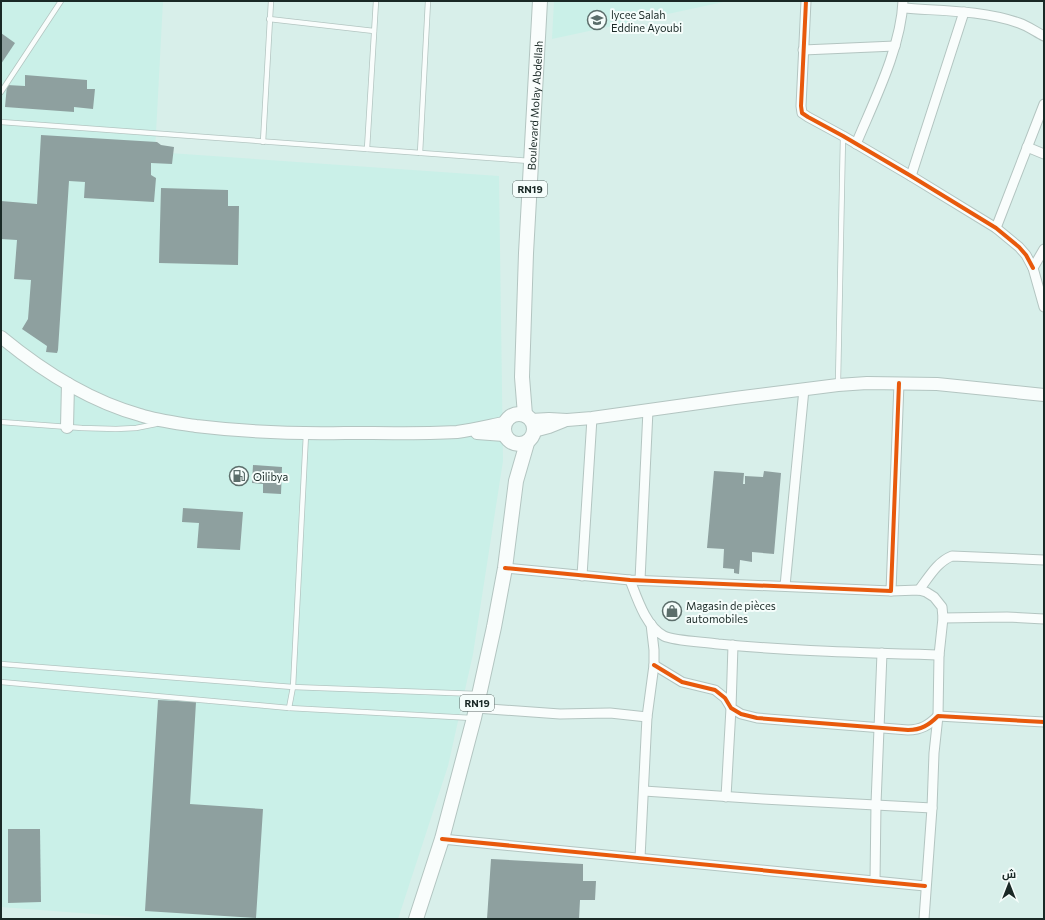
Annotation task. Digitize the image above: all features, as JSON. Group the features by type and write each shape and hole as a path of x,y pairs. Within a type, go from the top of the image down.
{"main road":[{"name":"Boulevard Molay Abdellah","path":"522,377 531,162 540,1"},
{"path":"1,337 68,384 109,404 139,415 165,422 224,430 306,434 457,432 508,429 520,414 530,422 549,427 567,420 592,418 838,385 899,382 937,384 1044,395"},
{"name":"RN19","path":"416,919 442,839 475,713 494,627 505,568 516,481 527,443 530,440 530,422 522,377"},
{"name":"RN19","path":"516,481 508,429 522,377"},
{"path":"67,427 68,384"},
{"path":"508,429 522,444 527,443"}],"street":[{"path":"806,1 803,50 802,113 911,176 996,228 1020,247 1026,254 1033,268 1044,307"},
{"path":"856,144 890,61 895,46 903,4 992,16 1020,24 1044,36"},
{"path":"911,176 964,12"},
{"path":"803,50 895,46"},
{"path":"996,228 1044,104"},
{"path":"1027,147 1044,154"},
{"path":"1033,268 1044,249"},
{"path":"891,592 899,382"},
{"path":"785,586 804,390"},
{"path":"640,580 648,410"},
{"path":"582,576 592,418"},
{"path":"919,590 938,565 944,559 952,556 1044,560"},
{"path":"505,568 630,580 891,592 919,590 934,597 942,607 943,618 939,655 938,716 934,753 932,808 925,886 924,919"},
{"path":"630,580 640,607 651,624 664,636 695,642 733,645 939,655"},
{"path":"943,618 1007,617 1044,619"},
{"path":"640,858 647,717 654,665 651,624"},
{"path":"726,796 733,645"},
{"path":"875,881 878,728 882,653"},
{"path":"654,665 682,682 715,690 725,698 731,708 741,714 757,718 916,730 929,724 938,716 1044,722"},
{"path":"475,713 610,713 647,717"},
{"path":"644,790 932,808"},
{"path":"442,839 925,886"}],"lane":[{"path":"1,92 61,1"},
{"path":"263,142 271,1"},
{"path":"367,149 376,1"},
{"path":"420,153 428,1"},
{"path":"269,19 374,31"},
{"path":"1,122 531,162"},
{"path":"838,385 843,136"},
{"path":"1,422 116,429 136,428 165,422"},
{"path":"289,708 292,687 306,434"},
{"path":"1,664 292,687 479,694"},
{"path":"1,682 289,708 475,713"}],"shaded area":[{"path":"1,1 163,1 155,152 499,176 503,461 473,654 448,766 398,919 158,919 1,907"},
{"name":"lycee Salah Eddine Ayoubi","path":"554,1 728,1 552,39"}],"building":[{"path":"1,33 15,43 1,64"},
{"path":"25,75 87,80 87,89 95,89 93,109 74,107 74,112 5,107 7,85 25,86"},
{"path":"41,135 157,142 161,145 174,147 172,164 151,163 151,175 156,178 154,202 84,198 85,182 69,181 57,353 46,352 47,346 22,329 28,319 31,280 14,279 17,240 1,239 1,201 37,204"},
{"path":"161,188 228,190 228,206 239,206 238,265 159,263"},
{"path":"253,465 282,467 281,494 263,493 263,484 252,483"},
{"path":"714,471 744,473 743,484 745,484 745,476 763,477 764,471 781,473 774,554 752,552 752,562 740,560 739,574 734,573 734,569 723,568 724,549 707,548"},
{"path":"183,508 243,512 240,550 197,548 199,523 182,522"},
{"path":"158,700 196,702 190,804 263,809 256,918 145,911"},
{"path":"8,829 40,829 41,902 8,903"},
{"path":"491,859 583,864 583,881 596,881 595,900 580,900 579,919 487,919"}],"cycle path":[{"path":"806,1 801,106 802,113 911,176 996,228 1019,247 1026,255 1033,268"},
{"path":"505,568 630,580 891,591 899,383"},
{"path":"654,665 682,682 715,690 725,698 731,708 741,714 757,718 908,730 917,729 924,726 938,716 1044,722"},
{"path":"442,839 925,886"}],"place":[{"name":"lycee Salah Eddine Ayoubi","path":"597,20"},
{"name":"Oilibya","path":"239,476"},
{"name":"Magasin de pièces automobiles","path":"672,611"}]}
